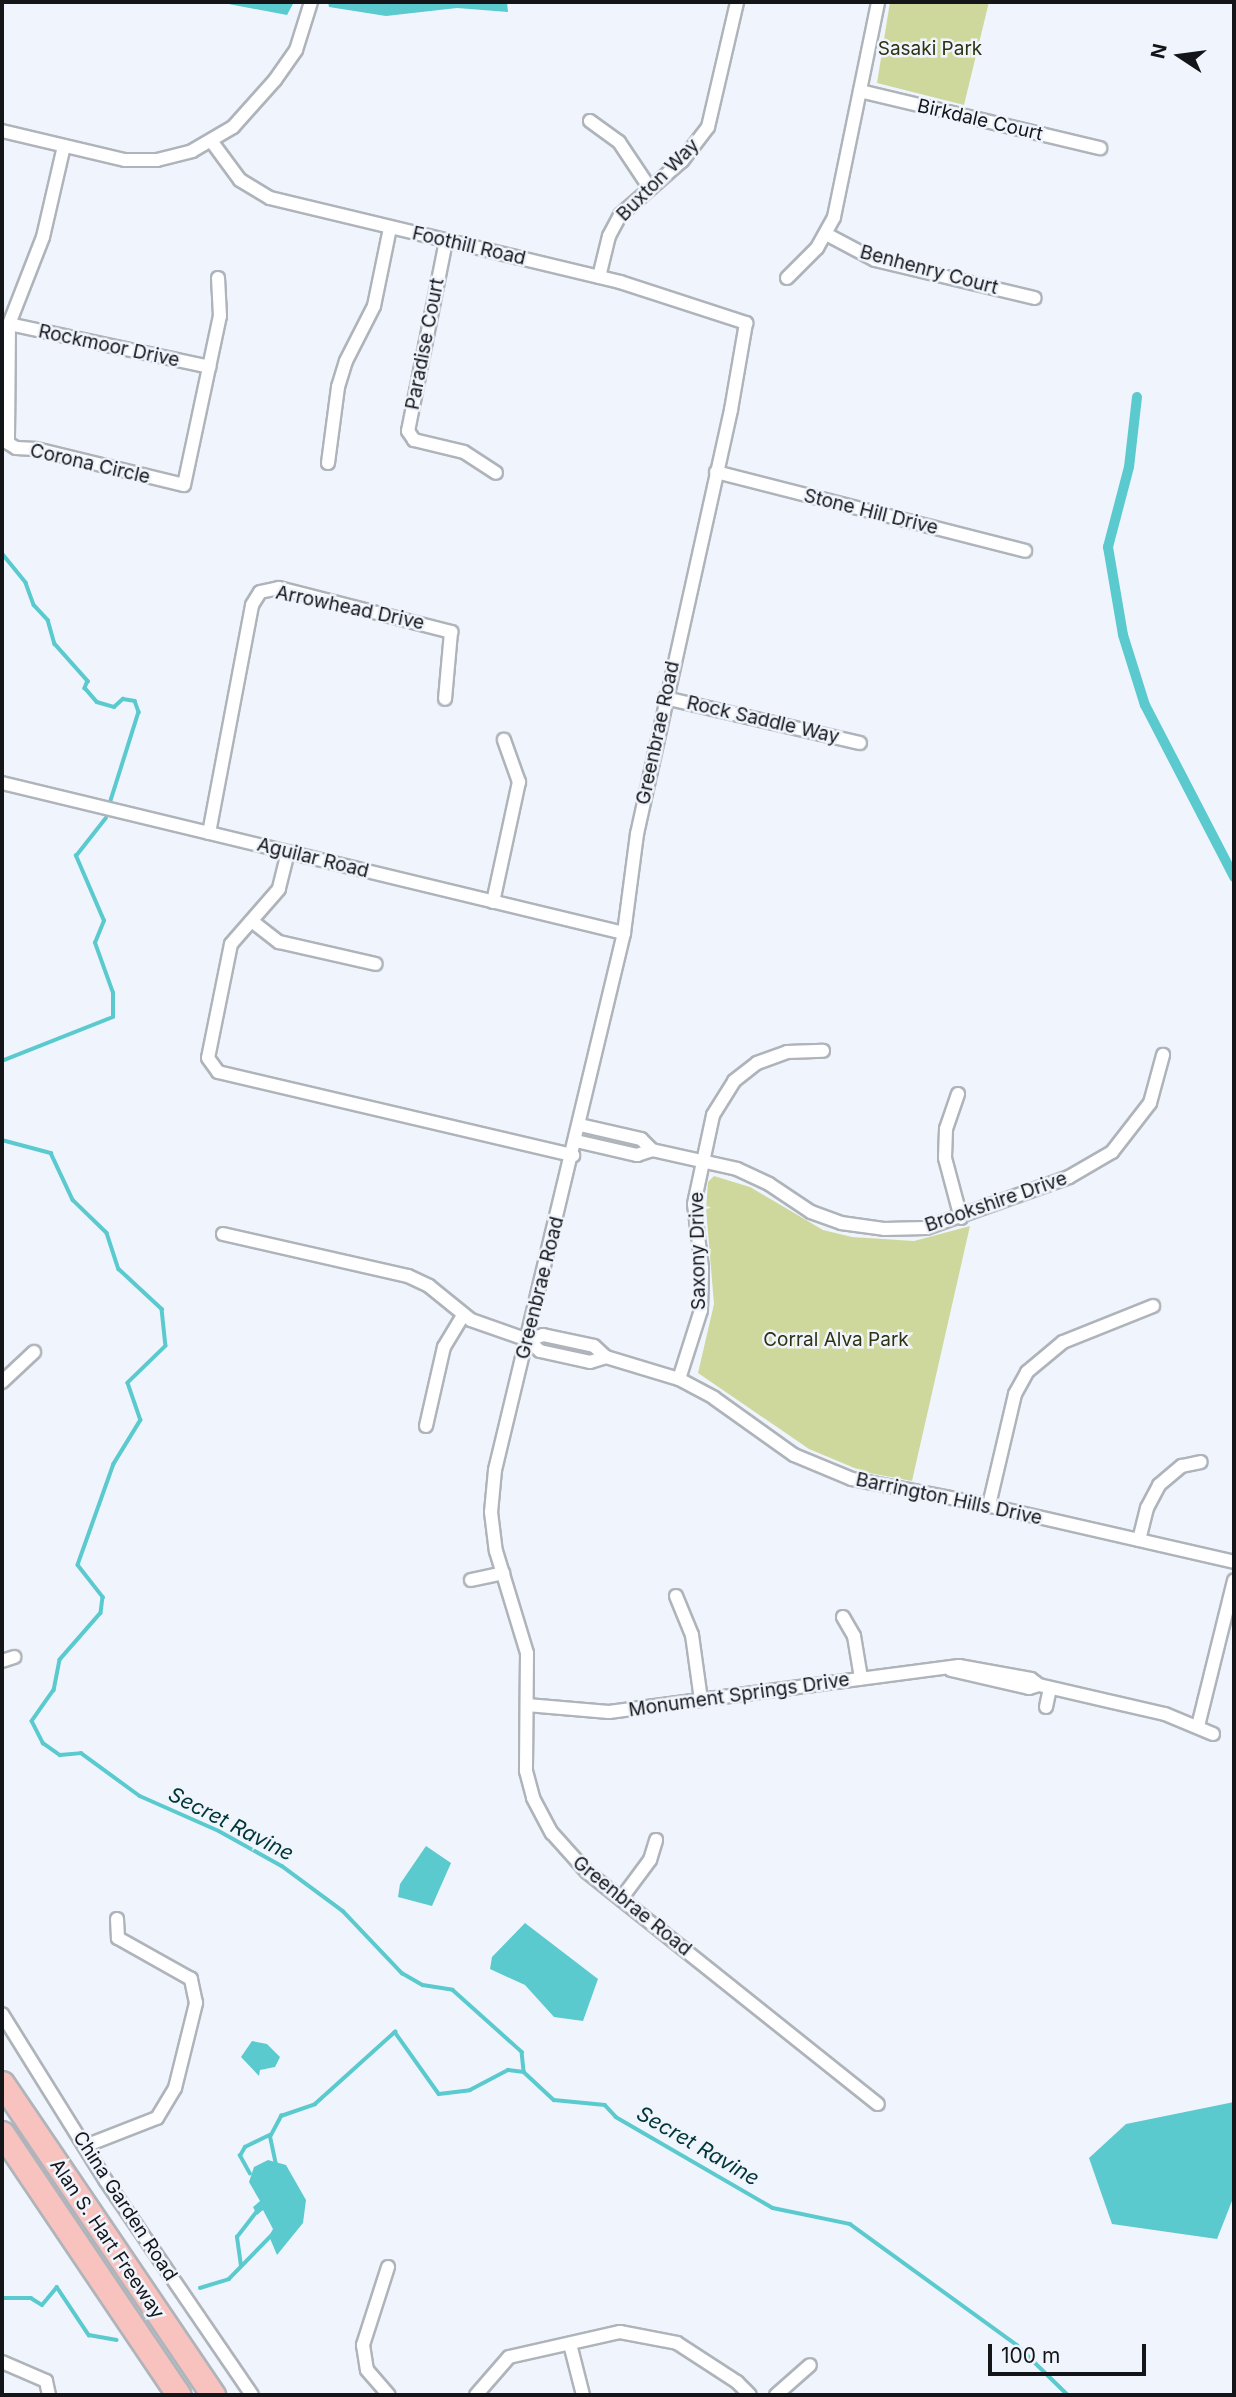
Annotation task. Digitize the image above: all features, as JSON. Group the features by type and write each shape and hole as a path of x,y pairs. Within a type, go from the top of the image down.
{"highway":[{"name":"Alan S. Hart Freeway","path":"2,2083 213,2395"},
{"name":"Alan S. Hart Freeway","path":"2,2133 179,2395"}],"street":[{"path":"2,131 146,161 181,155 212,142 243,118 290,61 311,2"},
{"path":"787,278 826,234 838,199 878,2"},
{"name":"Buxton Way","path":"599,277 614,225 649,187 682,161 708,127 732,3"},
{"name":"Birkdale Court","path":"860,91 1100,148"},
{"path":"590,121 618,142 649,187"},
{"name":"Foothill Road","path":"212,142 233,173 259,194 599,277 746,323"},
{"name":"Corona Circle","path":"64,146 40,245 9,324 8,443 176,487 188,478 222,303 218,278"},
{"path":"328,463 338,387 346,360 374,306 390,228"},
{"name":"Benhenry Court","path":"826,234 875,260 1035,298"},
{"name":"Paradise Court","path":"446,241 408,432 414,440 464,452 496,473"},
{"name":"Greenbrae Road","path":"746,323 634,851 624,933 491,1491 493,1531 527,1653 524,1758 538,1810 566,1852 878,2104"},
{"name":"Rockmoor Drive","path":"9,324 209,367"},
{"name":"Stone Hill Drive","path":"716,472 1026,551"},
{"name":"Arrowhead Drive","path":"209,833 252,605 260,592 279,589 451,632 445,699"},
{"name":"Rock Saddle Way","path":"665,698 860,743"},
{"path":"493,902 519,782 505,740"},
{"name":"Aguilar Road","path":"2,783 624,933"},
{"path":"288,852 279,889 253,922 231,944 208,1058 218,1072 573,1155"},
{"path":"253,922 279,942 376,964"},
{"name":"Saxony Drive","path":"678,1379 695,1339 702,1296 694,1204 702,1161 719,1102 744,1072 787,1052 823,1051"},
{"name":"Brookshire Drive","path":"576,1141 637,1155 652,1150 702,1161 753,1175 811,1212 841,1223 906,1230 961,1218 1069,1177 1112,1152 1150,1103 1163,1055"},
{"path":"958,1094 945,1147 948,1179 961,1218"},
{"name":"Brookshire Drive","path":"580,1125 641,1139 652,1150"},
{"name":"Barrington Hills Drive","path":"223,1234 408,1276 429,1286 463,1315 528,1340 540,1351 590,1362 606,1357 678,1379 714,1398 793,1455 831,1472 876,1487 989,1505 1234,1562"},
{"path":"989,1505 1015,1394 1027,1372 1063,1342 1153,1306"},
{"path":"426,1426 444,1348 463,1315"},
{"path":"2,1382 34,1352"},
{"path":"1139,1540 1147,1508 1159,1485 1182,1466 1201,1462"},
{"path":"471,1580 503,1573"},
{"path":"1198,1726 1234,1580"},
{"path":"676,1596 688,1620 701,1700"},
{"path":"843,1617 854,1636 861,1678"},
{"name":"Monument Springs Drive","path":"527,1705 609,1712 861,1678 951,1670 960,1666 991,1669 1031,1679 1045,1686 1198,1726 1213,1734"},
{"path":"1045,1686 1046,1707"},
{"path":"621,1899 650,1860 656,1840"},
{"path":"85,2146 157,2118 175,2088 196,2003 191,1979 118,1938 117,1919"},
{"name":"China Garden Road","path":"2,2014 85,2146 252,2395"},
{"path":"388,2267 363,2345 366,2370 389,2395"},
{"path":"476,2395 509,2357 620,2332 677,2343 737,2382 750,2395"},
{"path":"570,2344 583,2395"},
{"path":"2,2362 46,2381 49,2395"},
{"path":"776,2395 810,2365"}],"green space":[{"name":"Sasaki Park","path":"890,2 989,2 964,105 877,83"},
{"name":"Corral Alva Park","path":"714,1176 750,1187 823,1230 852,1237 914,1241 970,1226 912,1481 864,1472 809,1449 698,1373 714,1304 706,1209 708,1182"}],"water":[{"path":"218,2 294,2 287,15"},
{"path":"328,2 507,2 508,12 457,8 386,16 329,7"},
{"path":"426,1846 451,1863 432,1906 398,1897 400,1884"},
{"path":"525,1923 598,1979 583,2021 554,2017 525,1985 490,1969 492,1957"},
{"path":"252,2041 267,2044 280,2057 275,2067 260,2070 259,2076 241,2057"},
{"path":"1234,2102 1234,2196 1217,2239 1112,2224 1089,2158 1126,2124"},
{"path":"268,2160 286,2165 306,2200 303,2223 277,2255 269,2236 273,2229 263,2210 257,2215 253,2207 260,2201 249,2182 254,2167"}],"waterway":[{"path":"1137,397 1129,467 1108,547 1123,635 1145,705 1234,877"},
{"path":"2,553 26,583 34,605 48,620 55,644 88,681 85,688 97,702 114,707 123,699 135,701 139,712 110,804"},
{"path":"2,1061 113,1017 113,993 95,943 104,921 76,856 106,818"},
{"name":"Secret Ravine","path":"2,1140 51,1153 73,1200 107,1233 119,1269 162,1309 166,1346 128,1383 141,1420 114,1464 78,1565 103,1597 101,1613 60,1660 54,1690 32,1721 43,1743 60,1755 81,1753 140,1796 219,1831 282,1866 343,1911 402,1973 423,1985 453,1990 522,2052 524,2072 554,2100 605,2105 616,2117 773,2208 850,2224 1017,2345 1068,2395"},
{"path":"276,2165 270,2137 281,2116 315,2104 395,2032 439,2094 470,2090 508,2070 524,2072"},
{"path":"250,2174 240,2156 245,2147 270,2135"},
{"path":"241,2266 237,2237 256,2213"},
{"path":"200,2288 229,2279 272,2235"},
{"path":"2,2298 31,2298 42,2305 57,2287 89,2335 117,2340"}]}
